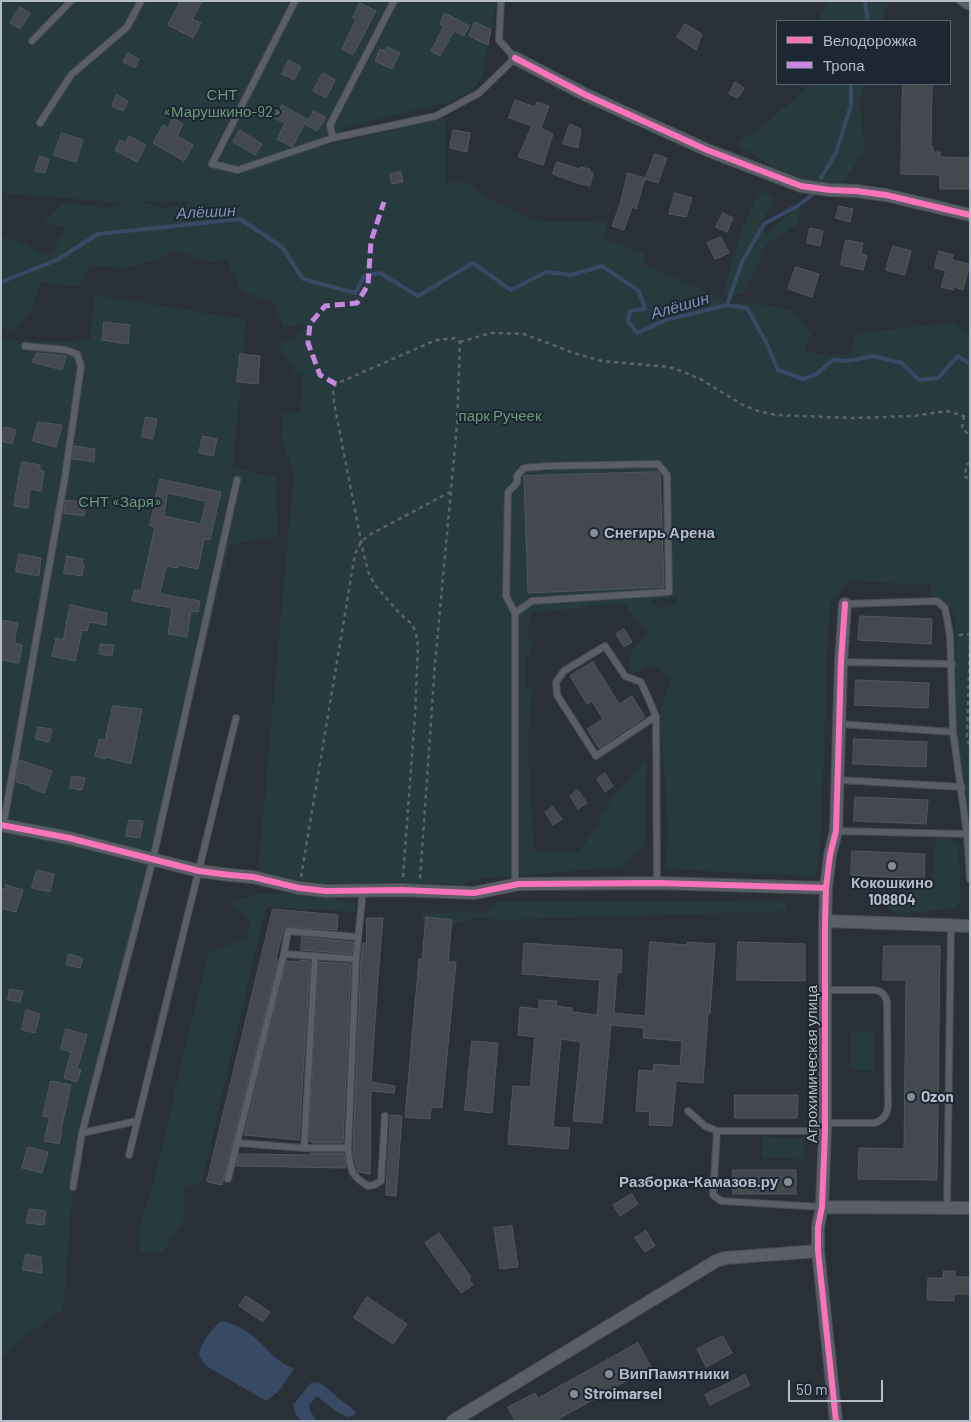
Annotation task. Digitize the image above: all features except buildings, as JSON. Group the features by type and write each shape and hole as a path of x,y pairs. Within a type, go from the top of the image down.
{"street":[{"path":"514,58 586,95 707,150 801,186 886,195 970,215"},
{"name":"Агрохимическая улица","path":"836,1421 818,1250 818,1226 822,1207 825,1127 826,888 830,855 836,832 841,662 845,604"},
{"path":"2,827 69,838 199,871 230,876 253,877 299,888 326,891 402,890 474,893 515,884 657,883 826,888"},
{"path":"825,921 970,926"},
{"path":"822,1207 970,1208"},
{"path":"453,1421 716,1261 725,1258 818,1250"}],"lane":[{"path":"32,41 71,1"},
{"path":"40,123 71,75 127,27 141,1"},
{"path":"296,1 212,164 238,170 333,138 436,116 479,93 514,58 499,40 501,1"},
{"path":"333,138 330,125 394,1"},
{"path":"960,1 970,6"},
{"path":"2,827 63,486 81,366 77,354 66,350 25,346"},
{"path":"515,613 532,601 669,592 667,475 658,464 524,468 517,476 517,483 508,492 506,596 515,613 515,884"},
{"path":"73,1187 82,1133 153,859 237,480"},
{"path":"845,604 937,601 945,608 950,635 952,664 953,732 962,787 970,880"},
{"path":"656,716 596,756 557,695 556,682 564,670 605,646 625,676 641,682 656,716 657,883"},
{"path":"841,662 952,664"},
{"path":"129,1155 236,718"},
{"path":"840,724 953,732"},
{"path":"838,780 962,787"},
{"path":"836,832 967,834"},
{"path":"363,890 356,959 348,1148 352,1173 368,1186 378,1184 381,1181 385,1116"},
{"path":"947,1208 951,925"},
{"path":"228,1179 284,954 288,931 358,937"},
{"path":"284,954 356,959"},
{"path":"304,1148 315,957"},
{"path":"688,1111 705,1126 717,1131 825,1127 875,1123 882,1120 886,1116 888,1108 887,1001 884,994 874,990 825,990"},
{"path":"82,1133 137,1121"},
{"path":"717,1131 713,1195 721,1201 822,1207"},
{"path":"238,1144 304,1148 348,1148"}],"path":[{"path":"460,342 491,333 524,334 574,353 602,361 669,367 702,380 758,412 776,415 853,418 912,416 947,411 970,418"},
{"path":"402,890 418,646 412,624 394,608 375,585 369,574 361,542 333,390 336,384 436,340 455,338 460,342"},
{"path":"420,891 434,664 457,424 460,342"},
{"path":"964,416 962,428 970,436"},
{"path":"970,464 966,465 965,478 970,478"},
{"path":"299,888 355,554 361,542 371,534 450,492"},
{"path":"970,637 967,740 970,747"}],"green space":[{"name":"парк Ручеек","path":"1,1 497,1 481,80 471,91 450,102 350,126 320,147 445,118 446,183 466,183 497,203 537,221 608,223 604,238 639,252 644,249 644,264 729,303 759,304 792,310 811,334 804,352 849,356 857,333 950,323 970,333 970,825 955,732 956,619 954,614 946,604 930,594 931,585 853,581 839,590 831,603 828,630 821,834 816,876 666,869 668,827 660,711 671,679 652,664 629,675 631,652 647,634 624,603 531,613 526,633 533,645 525,663 526,687 532,689 528,745 535,852 579,851 587,841 615,793 625,785 647,758 645,844 622,867 477,879 462,884 323,883 258,871 294,473 281,437 283,414 300,412 303,371 298,377 278,344 294,339 303,325 284,328 273,303 242,291 225,258 210,263 175,250 153,261 126,268 89,265 79,287 41,282 31,312 12,331 1,328 1,237 18,241 49,257 66,228 44,222 64,202 107,209 126,202 1,193","holes":["141,201 173,201 190,203 162,209","677,597 678,601 659,610 651,600"]},
{"path":"829,1 891,1 885,8 882,20 818,20"},
{"path":"808,85 865,85 860,102 865,150 842,184 800,179 778,170 736,144 756,131"},
{"path":"759,191 775,198 758,228 768,233 799,205 799,223 767,244 744,293 722,296 740,234"},
{"name":"СНТ «Заря»","path":"95,295 246,320 233,467 275,477 278,535 230,545 153,859 82,1133 73,1187 63,1310 20,1339 1,1358 1,340 59,342 90,340"},
{"path":"939,838 951,839 959,844 960,903 951,909 894,914 881,898 919,888 928,880 935,871 934,848"},
{"path":"319,893 357,905 355,912 266,907 202,1181 183,1189 185,1218 162,1253 140,1252 139,1230 155,1175 208,953 247,937 250,919 233,908 233,901 260,894"},
{"path":"779,901 788,906 786,911 495,920 481,916 456,923 423,920 422,913 481,912 486,914 495,902"},
{"path":"851,1031 874,1032 874,1070 851,1070"},
{"path":"763,1137 805,1138 804,1159 762,1158"}],"water":[{"path":"221,1321 246,1331 277,1359 294,1369 279,1391 266,1401 206,1366 199,1355 207,1336"},
{"path":"319,1382 356,1412 354,1415 347,1417 334,1410 317,1396 309,1405 310,1411 317,1421 302,1421 296,1415 293,1405 311,1383"}],"waterway":[{"path":"865,1 868,20"},
{"path":"821,178 836,153 851,105 851,85"},
{"path":"727,305 742,262 764,224 799,205 812,195"},
{"name":"Алёшин","path":"1,282 57,260 98,234 240,219 282,247 303,279 355,293 364,276 380,273 418,296 473,263 511,290 546,272 571,275 602,266 639,291 645,309 630,311 628,321 637,333 666,320 727,305 747,308 766,342 778,370 803,379 817,374 833,360 847,361 873,356 902,363 919,380 938,378 958,356 970,364"}],"marked path":[{"path":"336,384 320,375 308,343 310,324 325,306 357,303 368,285 371,241 384,202"}],"cycle path":[{"path":"515,58 586,95 707,150 801,186 886,195 970,215"},
{"path":"836,1421 818,1251 818,1227 822,1207 825,1131 826,888 830,855 836,831 841,662 845,604"},
{"path":"1,825 69,838 199,871 253,877 299,888 326,891 402,890 474,893 519,884 657,883 826,888"}],"place":[{"name":"Снегирь Арена","path":"594,533"},
{"name":"Кокошкино 108804","path":"892,866"},
{"name":"Ozon","path":"911,1097"},
{"name":"Разборка-Камазов.ру","path":"788,1182"},
{"name":"ВипПамятники","path":"609,1374"},
{"name":"Stroimarsel","path":"574,1394"}],"park label":[{"name":"СНТ «Марушкино-92»","path":"222,104"}]}
